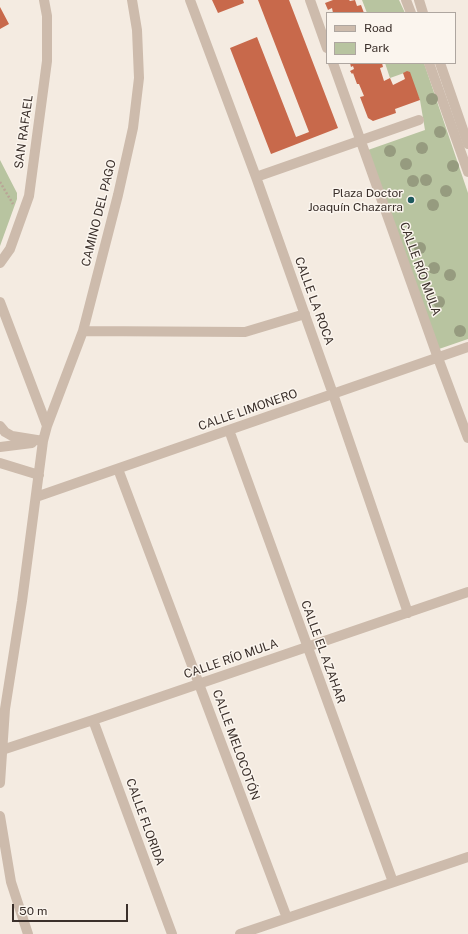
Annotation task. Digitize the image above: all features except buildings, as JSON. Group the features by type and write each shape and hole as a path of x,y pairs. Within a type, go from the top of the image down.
{"street":[{"name":"SAN RAFAEL","path":"0,262 10,249 29,196 47,61 47,16 44,0"},
{"name":"CAMINO DEL PAGO","path":"0,783 6,709 43,441 47,426 83,331 118,195 133,128 138,78 137,30 132,0"},
{"name":"CALLE LA ROCA","path":"190,0 256,177 333,394 408,613"},
{"path":"310,0 326,45"},
{"path":"406,0 411,12"},
{"path":"418,0 423,12"},
{"name":"CALLE RÍO MULA","path":"332,64 468,438"},
{"path":"429,64 468,172"},
{"path":"440,64 468,144"},
{"path":"256,177 420,120"},
{"path":"0,302 47,426"},
{"path":"83,331 245,332 304,314"},
{"name":"CALLE LIMONERO","path":"36,497 468,348"},
{"path":"0,426 5,432 12,436 43,441"},
{"name":"CALLE EL AZAHAR","path":"229,430 393,882"},
{"path":"0,447 43,441"},
{"path":"0,463 39,475"},
{"name":"CALLE MELOCOTÓN","path":"118,469 286,918"},
{"name":"CALLE RÍO MULA","path":"2,750 468,592"},
{"name":"CALLE FLORIDA","path":"93,720 172,934"},
{"path":"0,816 11,882 28,934"},
{"path":"240,934 468,857"}],"path":[{"path":"0,182 13,204 10,210"}],"green space":[{"path":"362,0 399,0 405,12 367,12"},
{"path":"385,64 424,64 468,193 468,339 439,349 368,150 425,130 420,100 407,72 390,78"},
{"path":"0,160 17,193 17,199 0,246"}],"place":[{"name":"Plaza Doctor Joaquín Chazarra","path":"411,200"}]}
